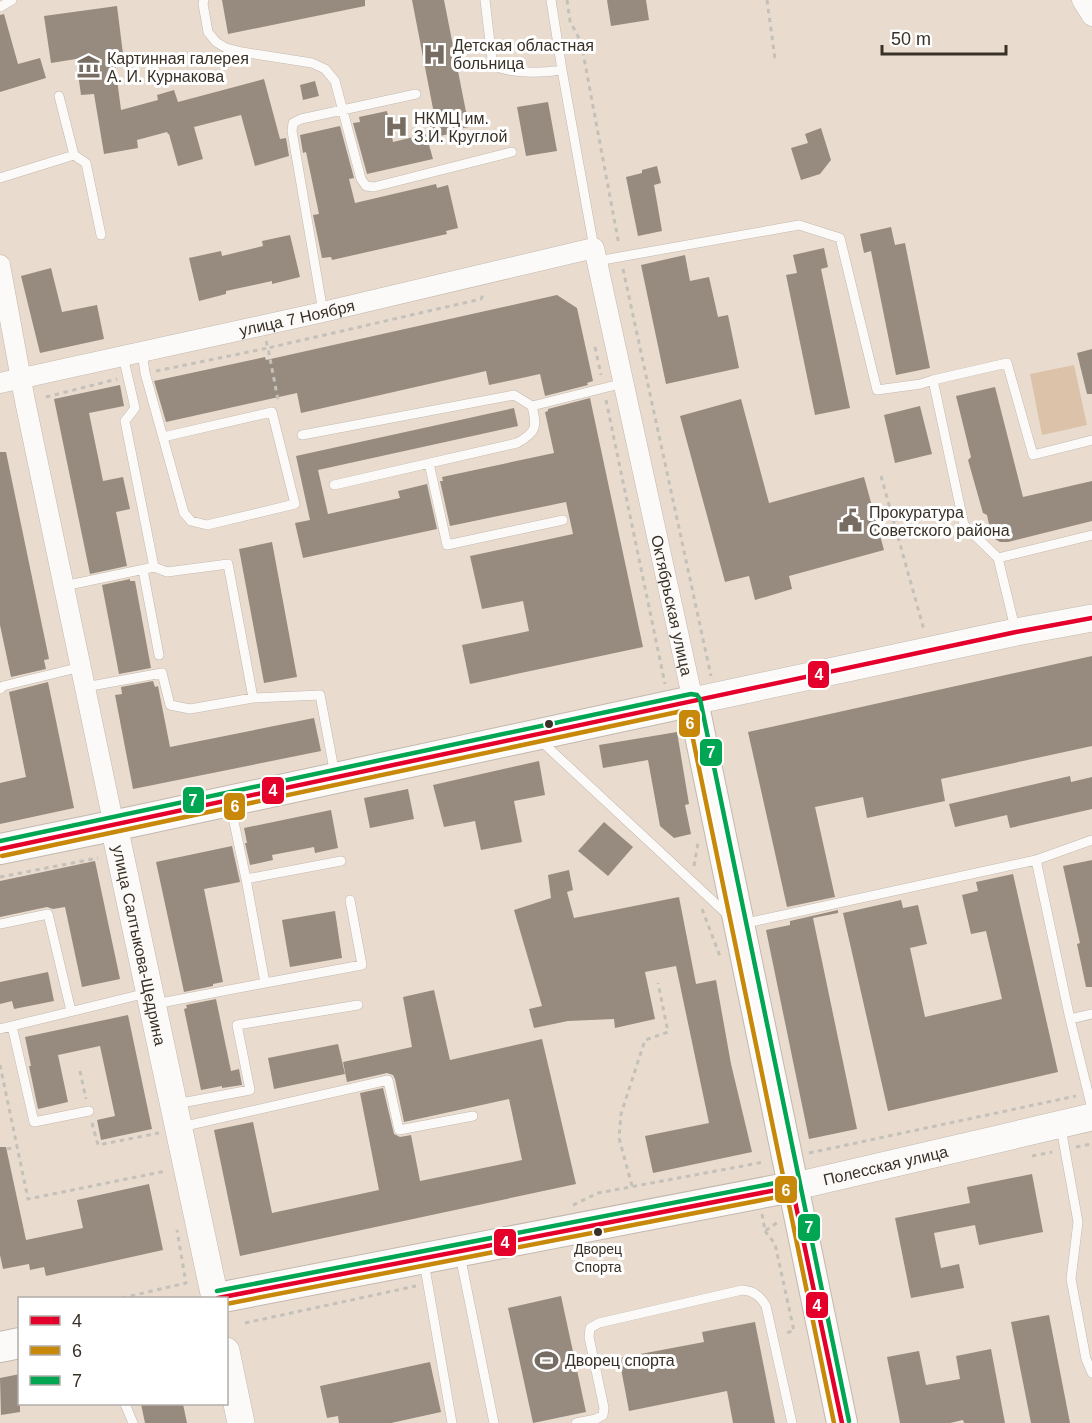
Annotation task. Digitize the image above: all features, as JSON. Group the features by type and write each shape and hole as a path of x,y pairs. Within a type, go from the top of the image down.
{"main road":[{"path":"0,849 1016,632 1092,618"},
{"name":"Октябрьская улица","path":"693,701 842,1423"},
{"name":"улица Салтыкова-Щедрина","path":"114,826 151,998 170,1118 216,1297"},
{"name":"Полесская улица","path":"228,1298 425,1271 459,1252 792,1187 1060,1124 1090,1105"},
{"path":"0,1347 18,1343"},
{"path":"228,1361 241,1423"}],"street":[{"path":"1082,0 1092,16"},
{"name":"улица 7 Ноября","path":"0,383 596,254"},
{"name":"Октябрьская улица","path":"596,254 693,701"},
{"name":"улица Салтыкова-Щедрина","path":"0,265 21,379 114,826"}],"lane":[{"path":"0,7 12,0"},
{"path":"204,0 208,32 216,42 226,48 312,63 325,69 335,81 362,179 366,186 374,187 512,152"},
{"path":"485,0 492,59 497,68 506,71 542,73 562,70"},
{"name":"Октябрьская улица","path":"551,0 596,254"},
{"path":"323,312 292,131 294,123 301,119 416,94"},
{"path":"59,96 74,155 86,163 101,235"},
{"path":"0,178 74,155"},
{"path":"596,254 621,257 799,225 840,238 877,390 921,384 1007,363 1033,455 1092,440"},
{"path":"132,354 145,373 184,513 191,521 207,525 295,504 272,412 163,437"},
{"path":"132,354 135,408 125,422 154,567"},
{"path":"933,380 964,525 998,558 1016,632"},
{"path":"532,406 624,383"},
{"path":"302,435 514,394 532,406 536,423 530,436 517,444 334,485"},
{"path":"429,463 447,545 563,520"},
{"path":"998,558 1092,535"},
{"path":"64,586 154,567 166,572 228,564 253,698"},
{"path":"143,570 159,655"},
{"path":"0,688 81,667"},
{"path":"85,687 162,674 170,705 190,709 253,698 320,695 336,778"},
{"path":"535,735 739,925 1036,860 1092,840"},
{"path":"229,801 265,983"},
{"path":"1036,860 1092,1109"},
{"path":"246,879 341,861"},
{"path":"0,1029 71,1011 265,983 362,965 350,900"},
{"path":"0,924 48,914 71,1011"},
{"path":"170,1118 250,1090 237,1025 358,1005"},
{"path":"1070,1019 1092,1014"},
{"path":"12,1026 34,1122 89,1111"},
{"path":"170,1118 388,1080 399,1130 473,1116"},
{"path":"1060,1124 1078,1222 1071,1279 1086,1359 1092,1373"},
{"path":"459,1252 494,1423"},
{"path":"425,1271 452,1423"},
{"path":"576,1423 596,1419 603,1415 604,1408 589,1337 590,1328 599,1323 750,1290 762,1298 766,1306 792,1423"},
{"path":"124,1405 133,1423"}],"path":[{"path":"567,0 570,21 581,42 621,257 711,678"},
{"path":"766,0 775,59"},
{"path":"267,348 278,400 272,412"},
{"path":"881,476 924,630"},
{"path":"0,877 99,858"},
{"path":"632,1187 619,1138 621,1114 645,1040 668,1032 658,983"},
{"path":"0,1065 28,1199 166,1172"},
{"path":"80,1071 98,1145 159,1134 170,1118"},
{"path":"568,1207 598,1193 786,1157 1090,1105"},
{"path":"7,1149 17,1147"},
{"path":"765,1231 775,1244 794,1331 789,1332"},
{"path":"245,1323 425,1271"},
{"path":"130,1297 186,1283"}],"shaded area":[{"path":"1074,365 1087,425 1042,435 1030,374"}],"building":[{"path":"222,0 365,0 365,6 228,34"},
{"path":"412,0 444,0 469,127 453,130 454,133 430,138 426,121 435,119"},
{"path":"607,0 646,0 649,20 611,26"},
{"path":"117,6 123,54 114,56 121,110 158,100 157,95 174,90 178,102 264,79 280,139 286,138 289,156 255,166 241,115 194,127 203,159 178,166 167,132 137,140 138,148 104,154 94,94 81,95 76,59 51,63 44,16"},
{"path":"4,14 18,64 40,58 46,78 0,92 0,15"},
{"path":"315,81 319,96 303,100 300,85"},
{"path":"548,102 557,151 526,156 517,107"},
{"path":"387,111 393,142 426,134 433,159 367,174 353,123 360,122 359,117"},
{"path":"340,126 354,178 349,179 355,203 436,184 437,188 448,185 458,228 446,231 447,234 332,260 331,257 322,258 313,215 319,214 306,152 303,153 300,135"},
{"path":"821,128 831,160 820,174 801,180 791,148 808,143 805,134"},
{"path":"657,166 661,183 654,185 662,231 638,236 626,177"},
{"path":"891,227 895,245 905,243 930,368 896,375 871,251 864,253 860,234"},
{"path":"290,235 300,277 226,291 226,294 199,301 189,258 221,251 222,256 263,246 262,241"},
{"path":"824,248 828,267 821,269 850,408 815,415 786,275 797,273 793,255"},
{"path":"685,255 690,281 709,277 718,317 728,315 739,368 666,384 641,265"},
{"path":"51,268 62,312 97,305 104,339 40,353 21,276"},
{"path":"557,295 577,308 593,381 587,383 588,385 545,396 540,374 489,385 486,371 301,413 297,393 166,422 154,381 265,357 266,360"},
{"path":"1092,349 1092,394 1087,394 1077,353"},
{"path":"120,385 124,406 89,413 103,481 123,477 130,509 116,512 127,566 90,574 54,399"},
{"path":"995,387 1023,497 1092,481 1092,521 1008,542 1000,542 991,534 987,515 983,513 968,460 971,457 956,396"},
{"path":"590,398 643,647 470,684 462,645 529,631 523,601 482,609 470,556 573,534 566,502 450,526 440,481 443,481 442,477 554,453 545,412 548,409"},
{"path":"741,399 769,503 864,477 884,550 789,576 792,589 755,600 749,576 725,582 680,416"},
{"path":"920,406 932,454 895,463 884,415"},
{"path":"514,408 518,426 318,470 328,514 400,498 398,491 427,484 437,529 303,558 295,523 310,520 296,456"},
{"path":"0,452 6,452 49,659 44,660 46,669 11,677 0,625"},
{"path":"272,542 297,677 264,683 239,549"},
{"path":"130,579 130,581 135,581 151,668 119,674 102,585"},
{"path":"1092,656 1092,746 941,779 945,801 867,818 863,797 815,807 835,897 787,907 748,732"},
{"path":"153,681 155,687 158,686 170,747 314,718 321,751 133,789 115,695 122,694 121,687"},
{"path":"48,682 74,808 0,824 0,783 26,777 9,692"},
{"path":"677,732 689,804 685,805 691,834 674,838 660,826 648,760 603,768 599,745"},
{"path":"539,761 545,795 514,801 522,842 481,850 475,821 444,827 433,785"},
{"path":"1070,776 1071,782 1092,777 1092,809 1010,828 1007,815 955,827 949,804"},
{"path":"408,789 414,819 370,828 364,798"},
{"path":"331,810 338,848 315,853 314,847 272,855 273,860 250,865 244,828"},
{"path":"604,822 633,847 608,876 578,851"},
{"path":"232,846 240,882 204,889 223,982 184,992 156,862"},
{"path":"1092,860 1092,987 1086,987 1077,944 1080,943 1063,866"},
{"path":"95,861 120,979 82,987 65,907 53,909 47,907 0,917 0,881"},
{"path":"569,870 573,890 567,892 574,918 679,897 696,984 716,980 731,1064 752,1152 653,1173 645,1136 709,1123 676,966 645,972 655,1019 615,1028 614,1019 568,1021 534,1028 529,1009 542,1006 514,910 551,898 548,875"},
{"path":"1013,874 1058,1072 888,1111 843,913 901,900 903,908 918,905 927,944 910,948 925,1017 1002,999 986,931 971,934 962,895 978,891 976,882"},
{"path":"838,910 838,913 813,918 857,1129 809,1139 766,930 790,925 790,921"},
{"path":"335,911 342,958 290,967 282,920"},
{"path":"48,972 54,1001 14,1009 12,1001 0,1004 0,982"},
{"path":"434,990 450,1060 542,1039 576,1184 240,1256 214,1130 253,1122 272,1213 379,1190 360,1093 383,1088 394,1134 400,1137 411,1135 420,1181 522,1160 509,1099 404,1122 393,1075 387,1073 347,1082 343,1062 412,1047 403,997"},
{"path":"216,999 231,1071 239,1069 242,1085 201,1090 184,1009 187,1008 186,1005"},
{"path":"128,1015 152,1129 101,1140 97,1120 115,1116 100,1046 58,1055 68,1102 38,1109 25,1037"},
{"path":"338,1044 345,1074 274,1089 268,1058"},
{"path":"0,1147 6,1147 26,1240 83,1228 77,1200 149,1184 163,1250 46,1276 44,1267 30,1270 29,1264 3,1269 0,1255"},
{"path":"1032,1174 1043,1232 979,1245 975,1225 934,1233 941,1268 959,1264 964,1288 911,1298 895,1218 970,1203 967,1187"},
{"name":"Дворец спорта","path":"561,1296 586,1412 533,1423 508,1308"},
{"path":"1049,1315 1070,1423 1031,1423 1011,1322"},
{"path":"755,1322 775,1423 733,1423 727,1391 629,1411 619,1358 704,1342 702,1332"},
{"path":"991,1349 1005,1423 964,1423 963,1420 950,1423 900,1423 887,1357 919,1351 926,1385 960,1379 956,1356"},
{"path":"430,1362 441,1412 391,1423 339,1423 338,1416 327,1418 320,1386"},
{"path":"18,1374 20,1412 1,1415 0,1378"},
{"path":"141,1405 183,1405 187,1423 145,1423"}],"transit line":[{"name":"4","path":"0,849 1016,632 1092,618"},
{"name":"7","path":"0,841 691,694 697,695 700,699 849,1421"},
{"name":"6","path":"2,856 687,710 834,1423"},
{"name":"7","path":"217,1291 791,1180"},
{"name":"4","path":"792,1187 842,1423"},
{"name":"4","path":"223,1297 792,1187"},
{"name":"6","path":"228,1304 793,1194"}],"place":[{"name":"Детская областная больница","path":"435,54"},
{"name":"Картинная галерея А. И. Курнакова","path":"89,67"},
{"name":"НКМЦ им. З.И. Круглой","path":"396,127"},
{"name":"Прокуратура Советского района","path":"851,521"},
{"name":"Дворец Спорта","path":"598,1232"},
{"name":"Дворец спорта","path":"547,1360"}]}
